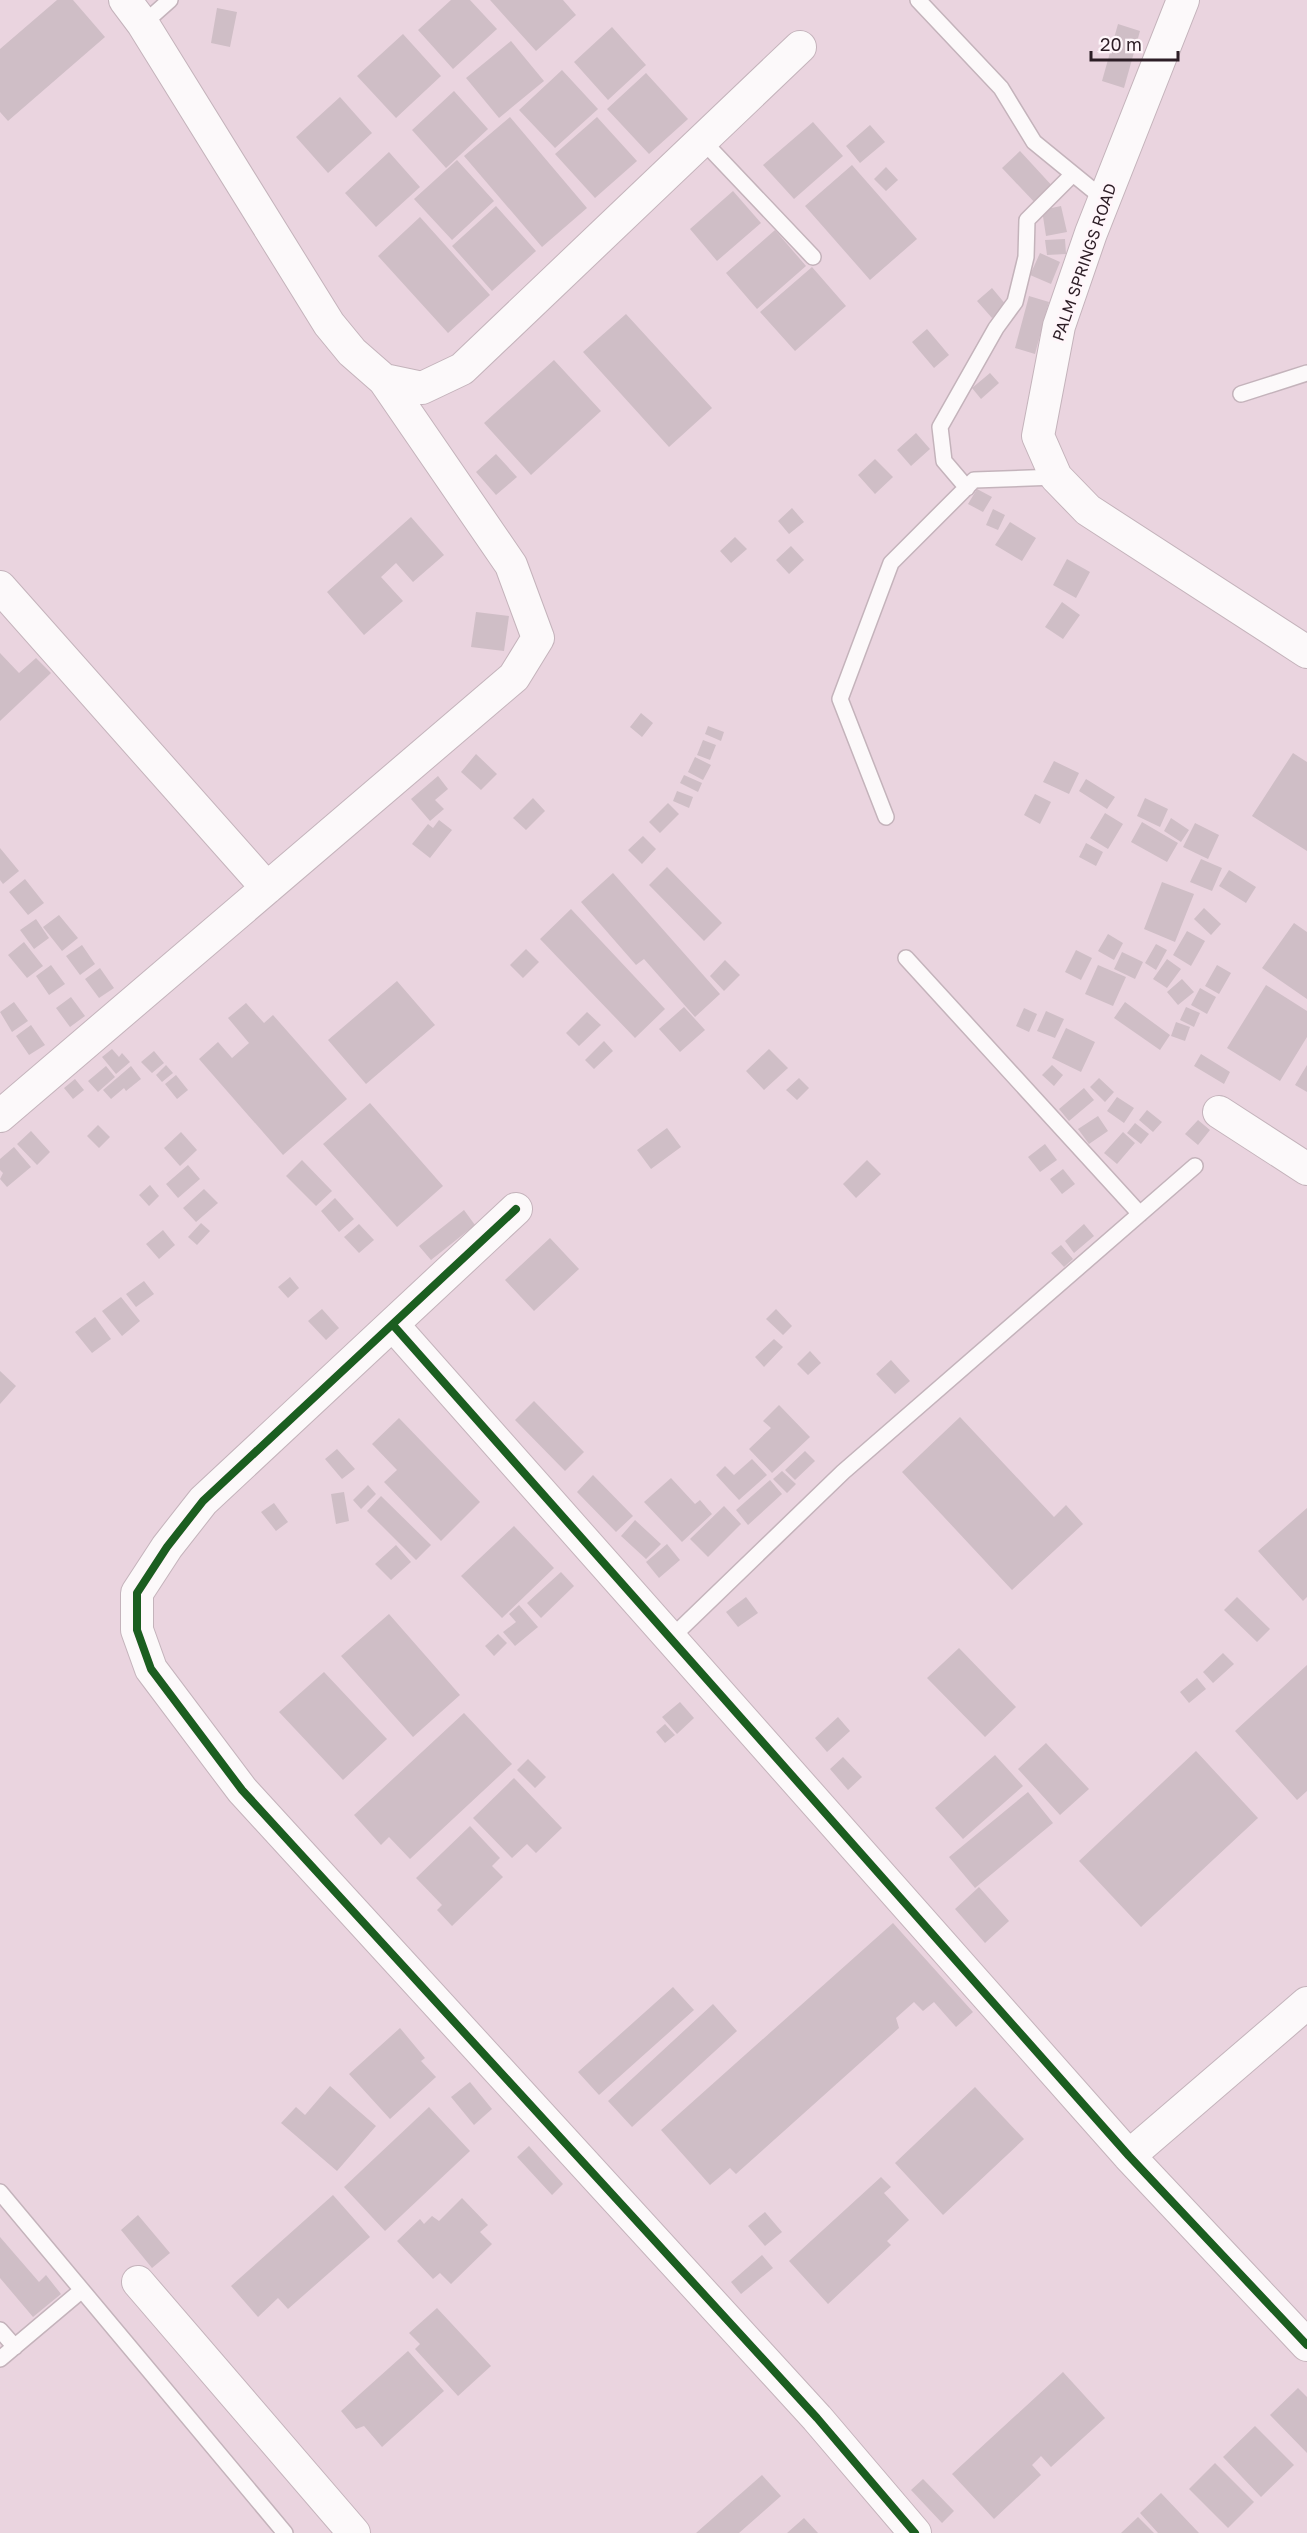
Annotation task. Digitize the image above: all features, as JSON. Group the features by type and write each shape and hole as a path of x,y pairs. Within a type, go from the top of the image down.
{"street":[{"name":"PALM SPRINGS ROAD","path":"1183,0 1091,233 1059,326 1038,436 1056,477 1088,510 1307,652"},
{"path":"0,1116 514,676 538,638 511,565 384,380 352,352 329,324 134,12"},
{"path":"384,380 422,388 462,369 800,47"},
{"path":"0,587 267,888"},
{"path":"1219,1112 1307,1169"},
{"path":"516,1209 203,1501 167,1547 137,1593 136,1630 151,1669 242,1790 817,2418 915,2533"},
{"path":"393,1325 672,1637 1129,2156 1307,2344"},
{"path":"1129,2156 1307,2003"},
{"path":"138,2282 354,2533"}],"lane":[{"path":"134,12 170,0"},
{"path":"918,0 1001,88 1034,142 1105,200"},
{"path":"702,140 813,257"},
{"path":"966,488 944,461 940,427 996,328 1015,302 1026,257 1027,220 1073,174"},
{"path":"1241,394 1307,373"},
{"path":"885,817 840,699 891,562 974,480 1056,477"},
{"path":"906,958 1140,1214"},
{"path":"672,1637 843,1472 1195,1166"},
{"path":"0,2192 285,2533"},
{"path":"0,2359 82,2290"},
{"path":"0,2330 15,2347"}],"building":[{"path":"57,0 73,0 105,37 8,121 0,112 0,49"},
{"path":"451,0 470,0 497,29 453,69 418,30"},
{"path":"490,0 563,0 576,15 536,51"},
{"path":"217,8 237,12 230,47 211,43"},
{"path":"1118,24 1140,31 1124,88 1102,81"},
{"path":"612,27 646,65 608,100 574,62"},
{"path":"403,34 441,76 396,118 357,76"},
{"path":"511,41 544,81 499,118 466,78"},
{"path":"562,70 598,109 555,148 519,110"},
{"path":"646,73 688,119 649,154 607,109"},
{"path":"454,91 488,129 446,168 412,130"},
{"path":"340,97 372,133 328,173 296,137"},
{"path":"510,117 587,208 542,247 464,156"},
{"path":"597,117 637,161 595,198 555,154"},
{"path":"813,122 843,156 794,199 763,165"},
{"path":"870,125 885,142 860,163 846,146"},
{"path":"1020,151 1055,189 1038,206 1002,168"},
{"path":"389,152 420,187 376,227 345,193"},
{"path":"457,160 494,201 452,240 414,199"},
{"path":"852,165 917,239 870,280 805,206"},
{"path":"886,167 898,180 886,191 874,179"},
{"path":"733,191 761,223 717,261 690,229"},
{"path":"496,206 536,251 492,291 452,246"},
{"path":"1061,206 1067,232 1046,236 1042,210"},
{"path":"420,217 490,295 448,333 378,256"},
{"path":"775,230 806,266 757,309 726,273"},
{"path":"1065,239 1066,254 1047,255 1045,240"},
{"path":"1040,253 1060,262 1051,284 1030,275"},
{"path":"812,267 846,306 795,351 760,312"},
{"path":"992,288 1007,306 992,318 977,301"},
{"path":"1029,296 1049,302 1035,354 1015,348"},
{"path":"626,314 712,408 669,447 583,352"},
{"path":"927,329 949,355 934,368 912,342"},
{"path":"554,360 601,411 531,475 484,423"},
{"path":"990,373 999,383 981,399 972,388"},
{"path":"916,433 930,449 911,466 897,450"},
{"path":"496,454 517,477 496,495 476,472"},
{"path":"875,459 893,477 875,494 858,475"},
{"path":"977,489 992,497 983,512 968,504"},
{"path":"792,508 804,522 789,534 778,521"},
{"path":"993,509 1005,515 998,530 986,525"},
{"path":"411,517 444,555 413,582 396,563 381,577 403,601 364,635 327,592"},
{"path":"1010,522 1036,538 1022,561 995,545"},
{"path":"735,537 747,549 731,563 720,551"},
{"path":"791,546 804,560 789,574 776,560"},
{"path":"1067,559 1090,572 1076,598 1053,585"},
{"path":"1062,602 1080,615 1063,639 1045,627"},
{"path":"476,612 509,616 504,651 471,647"},
{"path":"0,653 19,673 36,658 51,673 0,721"},
{"path":"641,713 653,723 642,737 630,727"},
{"path":"708,726 724,732 721,741 705,734"},
{"path":"703,740 716,745 710,760 697,755"},
{"path":"1293,753 1307,762 1307,851 1252,816"},
{"path":"476,754 497,774 481,790 461,772"},
{"path":"695,757 711,765 703,780 688,772"},
{"path":"1054,761 1079,773 1069,794 1043,782"},
{"path":"684,775 702,783 698,792 680,783"},
{"path":"438,776 448,789 435,800 444,809 430,821 411,799"},
{"path":"1086,779 1115,797 1107,809 1079,791"},
{"path":"677,791 693,797 689,808 673,801"},
{"path":"1035,794 1051,802 1040,824 1024,815"},
{"path":"533,798 545,811 526,830 513,818"},
{"path":"1145,798 1168,809 1160,827 1137,816"},
{"path":"668,803 679,814 660,833 649,822"},
{"path":"1105,813 1123,824 1108,849 1090,838"},
{"path":"1171,818 1189,830 1181,842 1164,831"},
{"path":"439,820 452,830 430,858 412,844 428,824 433,828"},
{"path":"1142,822 1178,843 1167,862 1131,842"},
{"path":"1195,823 1219,835 1208,859 1183,847"},
{"path":"643,836 656,849 642,864 628,850"},
{"path":"1086,843 1103,852 1096,866 1079,857"},
{"path":"0,848 19,871 3,884 0,880"},
{"path":"1201,859 1222,868 1212,891 1190,882"},
{"path":"667,867 722,923 704,941 649,885"},
{"path":"1229,870 1256,887 1246,903 1219,886"},
{"path":"613,873 720,994 695,1017 644,959 636,965 581,902"},
{"path":"25,879 44,903 28,915 9,892"},
{"path":"1162,882 1194,894 1175,942 1144,929"},
{"path":"1204,908 1221,924 1211,935 1194,919"},
{"path":"571,909 665,1009 635,1038 540,939"},
{"path":"59,915 78,938 62,951 43,927"},
{"path":"36,919 49,938 34,949 20,930"},
{"path":"1294,923 1307,932 1307,999 1262,968"},
{"path":"1187,931 1205,941 1191,966 1173,955"},
{"path":"1108,934 1123,943 1114,960 1098,951"},
{"path":"24,942 43,966 27,978 8,955"},
{"path":"1156,944 1167,950 1156,970 1145,963"},
{"path":"82,945 95,964 80,975 66,956"},
{"path":"526,949 539,962 523,978 510,965"},
{"path":"1076,950 1092,958 1081,980 1065,972"},
{"path":"1122,952 1143,962 1135,979 1114,969"},
{"path":"1167,959 1181,969 1167,988 1153,979"},
{"path":"725,960 740,975 724,991 710,976"},
{"path":"51,965 65,984 49,995 36,976"},
{"path":"1098,965 1126,977 1113,1006 1085,994"},
{"path":"1217,965 1231,973 1219,994 1205,986"},
{"path":"100,968 114,988 99,998 85,979"},
{"path":"1182,979 1194,992 1178,1005 1167,992"},
{"path":"397,981 435,1025 366,1084 328,1040"},
{"path":"1266,985 1307,1011 1307,1037 1280,1081 1227,1048"},
{"path":"1200,988 1216,997 1207,1014 1191,1005"},
{"path":"71,997 85,1016 70,1027 56,1008"},
{"path":"14,1002 28,1021 12,1032 0,1012"},
{"path":"1125,1002 1170,1035 1160,1050 1114,1018"},
{"path":"246,1003 264,1023 273,1015 347,1099 283,1155 199,1059 218,1042 232,1058 249,1043 228,1018"},
{"path":"684,1007 705,1030 680,1052 659,1029"},
{"path":"1186,1007 1200,1013 1194,1027 1180,1020"},
{"path":"1024,1008 1037,1014 1029,1032 1016,1026"},
{"path":"1046,1011 1064,1019 1055,1038 1037,1031"},
{"path":"587,1012 601,1025 579,1046 566,1033"},
{"path":"1176,1022 1190,1027 1185,1041 1171,1036"},
{"path":"31,1025 45,1045 29,1055 16,1036"},
{"path":"1066,1028 1095,1042 1081,1072 1052,1058"},
{"path":"604,1041 613,1051 594,1069 585,1060"},
{"path":"112,1049 119,1057 122,1053 130,1062 116,1074 102,1057"},
{"path":"769,1049 788,1068 764,1090 746,1071"},
{"path":"154,1051 164,1063 152,1073 141,1062"},
{"path":"1201,1054 1230,1072 1224,1084 1194,1066"},
{"path":"166,1065 173,1073 162,1082 156,1075"},
{"path":"1052,1065 1063,1075 1054,1086 1042,1075"},
{"path":"1307,1065 1307,1092 1295,1085"},
{"path":"106,1066 115,1077 98,1092 88,1081"},
{"path":"131,1066 141,1079 126,1091 124,1088 111,1099 103,1090"},
{"path":"176,1075 188,1090 177,1099 165,1084"},
{"path":"799,1078 809,1088 797,1100 786,1090"},
{"path":"1099,1078 1114,1092 1105,1102 1090,1087"},
{"path":"75,1079 84,1090 73,1099 64,1088"},
{"path":"1084,1088 1094,1100 1069,1121 1059,1109"},
{"path":"1117,1097 1134,1108 1124,1123 1107,1111"},
{"path":"370,1103 443,1186 397,1227 323,1144"},
{"path":"1147,1110 1162,1122 1153,1132 1139,1120"},
{"path":"1098,1116 1108,1131 1089,1144 1078,1129"},
{"path":"1198,1120 1210,1130 1198,1145 1185,1134"},
{"path":"1135,1123 1149,1134 1141,1144 1127,1133"},
{"path":"98,1125 110,1137 99,1148 87,1136"},
{"path":"667,1128 681,1147 651,1169 637,1150"},
{"path":"31,1131 50,1152 37,1165 17,1144"},
{"path":"181,1132 197,1150 180,1166 164,1148"},
{"path":"1123,1132 1135,1143 1117,1164 1104,1153"},
{"path":"1045,1144 1057,1160 1040,1172 1028,1157"},
{"path":"14,1147 31,1167 7,1187 0,1179 3,1173 0,1170 0,1159"},
{"path":"302,1160 332,1191 316,1206 286,1176"},
{"path":"867,1160 881,1174 856,1198 843,1184"},
{"path":"188,1165 200,1179 178,1198 166,1184"},
{"path":"1063,1169 1075,1184 1062,1194 1050,1179"},
{"path":"150,1185 159,1196 149,1206 139,1195"},
{"path":"204,1189 218,1203 196,1222 183,1208"},
{"path":"335,1198 354,1219 339,1232 321,1211"},
{"path":"464,1210 475,1225 431,1260 419,1246"},
{"path":"201,1223 210,1231 197,1245 188,1237"},
{"path":"359,1224 374,1240 359,1253 344,1237"},
{"path":"1084,1224 1094,1236 1074,1253 1065,1241"},
{"path":"163,1230 175,1245 159,1259 146,1244"},
{"path":"550,1238 579,1269 534,1311 505,1280"},
{"path":"1061,1245 1073,1259 1064,1267 1051,1253"},
{"path":"290,1277 299,1288 288,1298 278,1287"},
{"path":"144,1281 154,1294 136,1307 126,1294"},
{"path":"121,1297 140,1321 122,1336 102,1311"},
{"path":"322,1309 339,1328 326,1340 308,1321"},
{"path":"776,1309 792,1326 783,1335 766,1319"},
{"path":"95,1317 111,1339 92,1353 75,1332"},
{"path":"774,1339 783,1347 764,1367 755,1357"},
{"path":"810,1351 821,1363 808,1375 797,1364"},
{"path":"891,1360 910,1381 895,1394 876,1374"},
{"path":"0,1371 16,1386 0,1404"},
{"path":"534,1401 584,1452 565,1471 515,1420"},
{"path":"779,1405 810,1437 772,1473 749,1449 771,1428 763,1421"},
{"path":"960,1417 1054,1517 1066,1505 1083,1524 1012,1590 902,1472"},
{"path":"399,1418 480,1502 441,1541 384,1482 397,1470 372,1444"},
{"path":"337,1449 355,1469 342,1479 325,1459"},
{"path":"805,1451 815,1461 795,1480 785,1470"},
{"path":"752,1459 767,1475 739,1500 716,1475 725,1466 734,1475"},
{"path":"782,1471 796,1484 787,1493 773,1479"},
{"path":"593,1475 633,1516 616,1532 577,1492"},
{"path":"671,1478 695,1504 700,1500 712,1514 682,1542 644,1502"},
{"path":"770,1480 782,1494 748,1525 736,1510"},
{"path":"368,1485 376,1494 361,1509 353,1500"},
{"path":"344,1492 349,1521 336,1524 331,1494"},
{"path":"381,1496 431,1545 416,1560 367,1511"},
{"path":"274,1503 288,1522 276,1531 261,1512"},
{"path":"724,1506 741,1524 708,1557 690,1539"},
{"path":"1307,1508 1307,1597 1303,1601 1258,1551"},
{"path":"635,1520 661,1544 646,1559 621,1536"},
{"path":"514,1526 554,1568 502,1618 461,1576"},
{"path":"667,1544 680,1560 659,1578 646,1562"},
{"path":"396,1545 411,1562 391,1580 375,1564"},
{"path":"561,1572 574,1586 541,1618 527,1603"},
{"path":"746,1597 758,1613 738,1627 726,1612"},
{"path":"1237,1597 1270,1629 1257,1642 1224,1610"},
{"path":"519,1605 538,1627 515,1646 503,1632 516,1622 509,1614"},
{"path":"389,1614 460,1695 413,1737 341,1656"},
{"path":"498,1634 507,1643 494,1656 485,1646"},
{"path":"959,1648 1016,1707 985,1737 927,1678"},
{"path":"1223,1653 1234,1664 1213,1683 1203,1672"},
{"path":"1307,1665 1307,1791 1297,1800 1235,1731"},
{"path":"324,1672 387,1739 343,1780 279,1712"},
{"path":"1197,1678 1206,1689 1189,1703 1180,1692"},
{"path":"680,1702 694,1718 677,1734 662,1717"},
{"path":"464,1713 512,1764 410,1859 389,1837 381,1845 354,1815"},
{"path":"838,1717 850,1731 827,1752 815,1738"},
{"path":"665,1724 675,1735 665,1743 656,1732"},
{"path":"1046,1743 1089,1789 1060,1815 1018,1769"},
{"path":"1196,1751 1258,1818 1141,1927 1079,1861"},
{"path":"995,1755 1023,1786 963,1839 935,1808"},
{"path":"843,1757 862,1777 848,1790 830,1769"},
{"path":"528,1759 546,1777 535,1788 517,1770"},
{"path":"514,1778 562,1828 536,1853 527,1844 512,1858 473,1818"},
{"path":"1028,1792 1053,1823 975,1888 949,1857"},
{"path":"470,1826 500,1858 492,1866 503,1877 452,1926 437,1910 442,1905 416,1878"},
{"path":"979,1887 1009,1921 985,1943 955,1909"},
{"path":"893,1923 973,2012 956,2027 934,2002 923,2011 914,2002 896,2018 899,2028 736,2174 730,2168 710,2185 661,2130"},
{"path":"673,1987 694,2010 599,2095 578,2072"},
{"path":"713,2004 737,2031 632,2127 608,2101"},
{"path":"400,2028 425,2058 421,2061 436,2077 390,2119 349,2074"},
{"path":"470,2082 492,2109 474,2125 451,2097"},
{"path":"330,2086 376,2126 337,2171 281,2123 296,2107 305,2115"},
{"path":"975,2087 1024,2139 943,2215 895,2163"},
{"path":"429,2107 470,2151 385,2231 344,2187"},
{"path":"529,2146 563,2184 552,2195 517,2157"},
{"path":"881,2177 891,2187 884,2193 909,2220 887,2241 891,2245 828,2304 789,2261"},
{"path":"333,2195 370,2237 288,2309 278,2298 258,2317 231,2286"},
{"path":"462,2198 488,2225 480,2232 492,2244 451,2284 440,2273 433,2279 397,2241 420,2219 424,2224 432,2216 439,2221"},
{"path":"765,2212 782,2232 765,2246 748,2226"},
{"path":"138,2215 170,2253 152,2268 121,2230"},
{"path":"0,2237 39,2282 46,2275 61,2294 33,2317 0,2278"},
{"path":"762,2255 773,2268 741,2294 731,2282"},
{"path":"437,2308 491,2366 458,2396 415,2349 420,2344 409,2333"},
{"path":"408,2351 444,2391 382,2447 364,2426 356,2429 341,2411"},
{"path":"1063,2372 1105,2418 1051,2467 1041,2456 1032,2465 1041,2475 994,2519 952,2474"},
{"path":"1298,2388 1307,2397 1307,2453 1270,2415"},
{"path":"1255,2426 1294,2465 1261,2497 1223,2457"},
{"path":"1215,2463 1254,2502 1228,2528 1189,2489"},
{"path":"762,2475 781,2496 739,2533 696,2533"},
{"path":"923,2479 954,2511 942,2523 911,2490"},
{"path":"1161,2493 1199,2533 1158,2533 1140,2513"},
{"path":"1138,2517 1154,2533 1121,2533"},
{"path":"804,2518 818,2533 787,2533"}],"cycle path":[{"path":"516,1209 203,1501 167,1547 137,1593 137,1630 151,1669 242,1790 817,2418 915,2533"},
{"path":"393,1325 1129,2156 1307,2345"}]}
